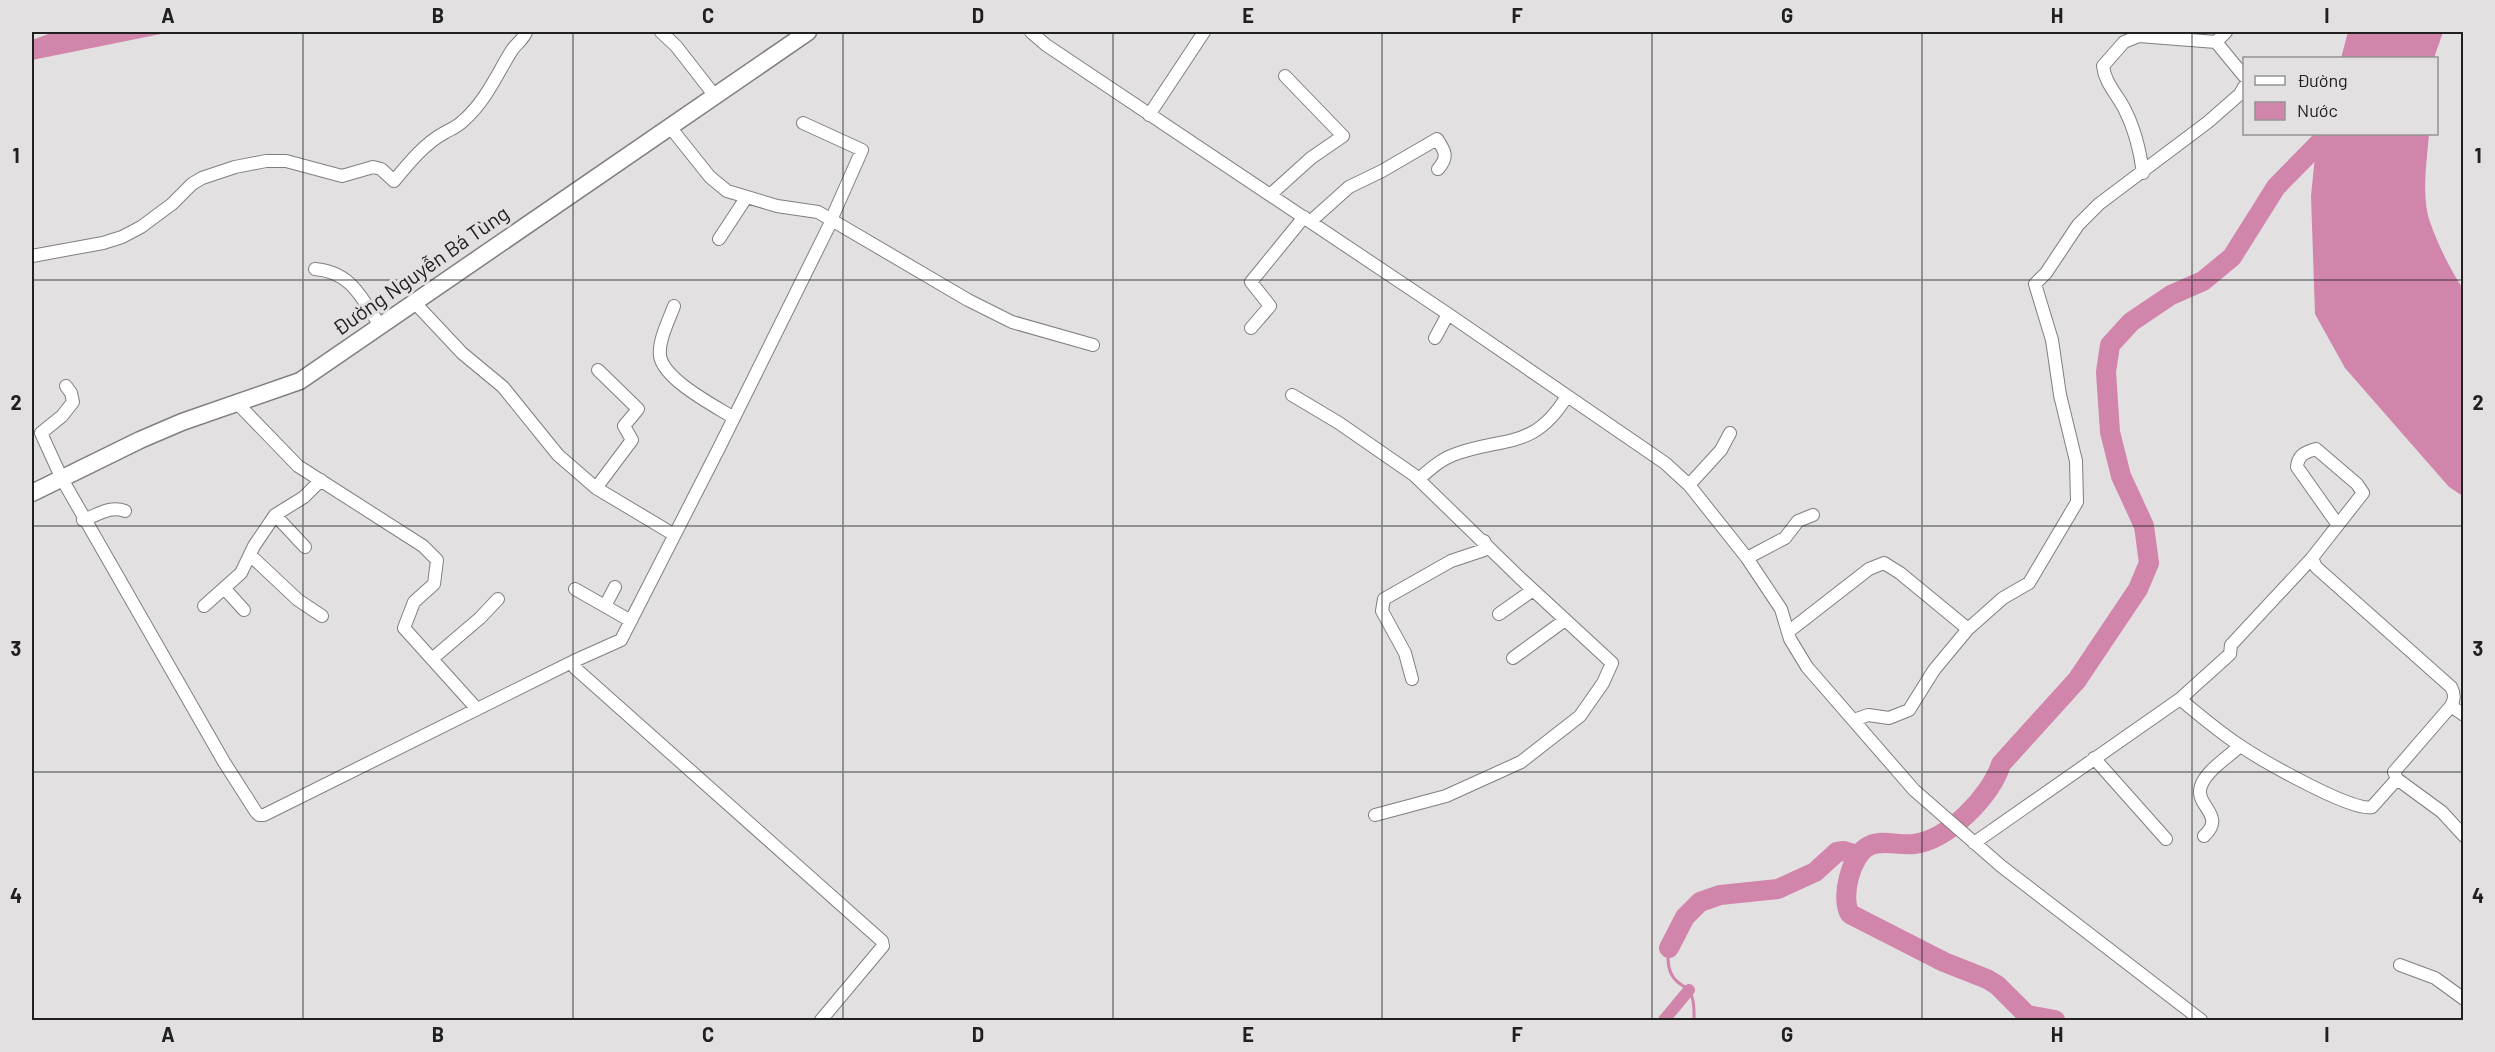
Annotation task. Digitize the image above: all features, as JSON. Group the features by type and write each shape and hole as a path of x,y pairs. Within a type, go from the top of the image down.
{"main road":[{"name":"Đường Nguyễn Bá Tùng","path":"32,493 182,422 300,381 808,32"}],"street":[{"path":"32,256 103,243 122,237 141,227 172,204 192,184 202,178 235,167 266,161 286,161 342,176 373,166 381,169 394,181 420,152 443,133 455,128 472,113 495,82 526,32"},
{"path":"661,32 676,46 715,96"},
{"path":"1031,32 1046,45 1448,314 1665,463 1689,485 1747,558 1781,609 1788,632 1807,667 1914,790 1970,839 2201,1020"},
{"path":"1149,114 1204,32"},
{"path":"2216,42 2226,32"},
{"path":"2143,172 2140,151 2125,109 2104,79 2103,66 2124,42 2139,36 2216,42 2243,75"},
{"path":"1270,195 1311,158 1343,136 1285,76"},
{"path":"1854,720 1868,715 1889,718 1909,710 1934,670 1968,630 2003,598 2029,583 2077,502 2076,461 2060,395 2052,340 2035,284 2046,273 2078,225 2099,204 2208,122 2243,89"},
{"path":"66,386 74,399 73,402 62,416 41,433 83,520 224,762 259,815 303,796 573,661 621,640 832,220 862,150 803,123"},
{"path":"670,128 710,177 727,191 777,206 818,212 968,300 1012,322 1093,345"},
{"path":"1251,328 1270,306 1251,282 1307,219 1349,187 1437,139 1446,155 1446,161 1438,169"},
{"path":"719,239 746,198"},
{"path":"315,269 331,270 344,278 354,288 381,327"},
{"path":"415,303 462,352 504,387 551,448 596,488 673,534"},
{"path":"674,306 661,345 660,356 664,365 675,378 734,418"},
{"path":"1434,339 1448,314"},
{"path":"596,488 632,440 624,426 638,409 598,370"},
{"path":"1292,395 1339,423 1419,479 1612,663 1603,683 1580,716 1521,762 1446,796 1376,815"},
{"path":"1419,479 1437,464 1453,455 1530,435 1556,414 1567,396"},
{"path":"238,404 287,456 423,546 437,561 434,584 414,602 404,628 477,709"},
{"path":"1689,485 1721,450 1730,433"},
{"path":"1970,839 2180,699 2229,654 2231,645 2312,558 2338,525 2362,493 2357,484 2316,449 2305,452 2298,459 2296,467 2338,525"},
{"path":"204,606 241,573 275,515 304,497 321,480"},
{"path":"83,520 110,508 116,507 124,511"},
{"path":"275,515 305,547"},
{"path":"1747,558 1785,538 1798,521 1813,515"},
{"path":"1412,679 1405,654 1382,611 1384,599 1451,561 1484,550 1486,545 1484,541"},
{"path":"250,555 298,600 322,616"},
{"path":"2312,558 2316,567 2451,687 2452,703 2463,715"},
{"path":"1788,632 1854,580 1881,563 1891,566 1968,630"},
{"path":"605,606 615,587"},
{"path":"224,588 244,610"},
{"path":"575,589 631,621"},
{"path":"1499,614 1533,590"},
{"path":"432,659 480,618 498,599"},
{"path":"1513,658 1565,620"},
{"path":"573,661 575,668 882,941 883,946 821,1020"},
{"path":"2463,685 2452,703 2394,772 2397,779 2442,812 2463,836"},
{"path":"2180,699 2240,746 2327,794 2362,808 2372,807 2397,779"},
{"path":"2204,836 2211,828 2212,820 2201,798 2200,788 2207,777 2240,746"},
{"path":"2094,758 2166,839"},
{"path":"2400,965 2435,978 2463,999"}],"water":[{"path":"54,32 193,32 161,34 32,60 32,40"},
{"path":"2348,32 2443,32 2434,57 2341,57"},
{"path":"2320,135 2429,135 2425,178 2427,212 2441,248 2463,289 2463,496 2449,487 2345,368 2315,314 2311,196 2316,146"}],"waterway":[{"path":"2055,1020 2027,1015 1997,985 1987,979 1944,962 1850,914 1846,898 1852,867 1869,846 1879,843 1914,844 1927,841 1941,834 1966,814 1988,789 2001,764 2077,680 2138,589 2149,563 2144,526 2121,476 2110,432 2106,372 2110,345 2131,322 2171,295 2203,281 2232,257 2276,187 2327,135"},
{"path":"1669,948 1685,917 1700,902 1720,895 1778,889 1815,872 1837,852 1844,851 1857,855"},
{"path":"1669,948 1670,972 1675,980 1688,989 1692,995 1694,1020"},
{"path":"1664,1020 1689,990"}]}
